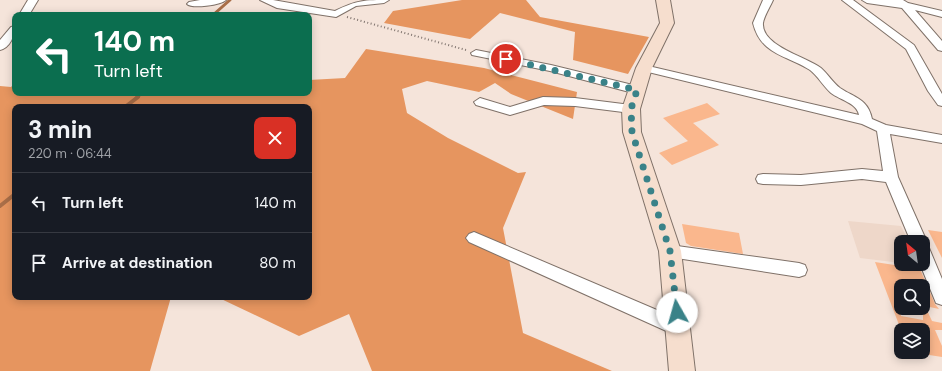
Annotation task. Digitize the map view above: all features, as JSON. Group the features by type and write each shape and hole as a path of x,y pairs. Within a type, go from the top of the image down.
{"main road":[{"path":"663,0 667,24 644,68 634,100 632,132 670,251 679,328 682,371"}],"street":[{"path":"26,12 33,0"},
{"path":"192,4 221,0"},
{"path":"265,0 277,5 336,14 344,11 348,6 384,0"},
{"path":"768,0 758,23 761,34 776,50 812,67 819,72 835,90 859,104 864,110 866,121"},
{"path":"847,0 910,47 934,91 942,102"},
{"path":"867,0 901,2 942,14"},
{"path":"901,2 942,48"},
{"path":"0,47 12,33"},
{"path":"476,53 551,68 634,100"},
{"path":"644,68 866,121 883,129 942,139"},
{"path":"480,102 510,111 543,101 575,102 634,100"},
{"path":"883,129 891,176 915,235"},
{"path":"763,179 801,180 867,174 891,176"},
{"path":"474,238 679,328"},
{"path":"670,251 799,270"},
{"path":"930,270 942,298"}],"path":[{"path":"336,14 408,36 476,53"}],"shaded area":[{"path":"462,0 526,0 540,17 649,37 628,74 573,60 575,32 500,13 470,39 384,23 393,11"},
{"path":"366,49 484,68 577,92 573,119 511,94 495,83 479,92 427,81 402,89 407,113 448,138 518,173 526,172 503,228 523,333 612,371 372,371 349,314 299,336 223,300 312,300 312,104 12,104 12,300 170,300 150,371 0,371 0,86 12,86 12,96 312,96 312,80 345,78"},
{"path":"848,221 901,226 906,235 894,235 894,262 860,258"}],"building":[{"path":"707,103 720,114 693,123 719,145 672,165 659,153 688,141 663,118"},
{"path":"682,224 739,233 743,254 691,246 686,243"},
{"path":"928,230 942,232 942,258"},
{"path":"875,262 894,265 894,271 921,271 924,279 894,279 894,312"},
{"path":"930,292 935,304 939,309 930,307"},
{"path":"895,315 923,320 923,315 929,315 932,321 942,323 942,330 935,330 942,346 942,357 930,355 930,323 898,323"}],"waterway":[{"path":"216,12 230,0"},
{"path":"129,104 138,97"},
{"path":"0,206 12,196"}],"route":[{"path":"506,59 551,68 637,90 631,109 632,132 670,251 677,312"}]}
